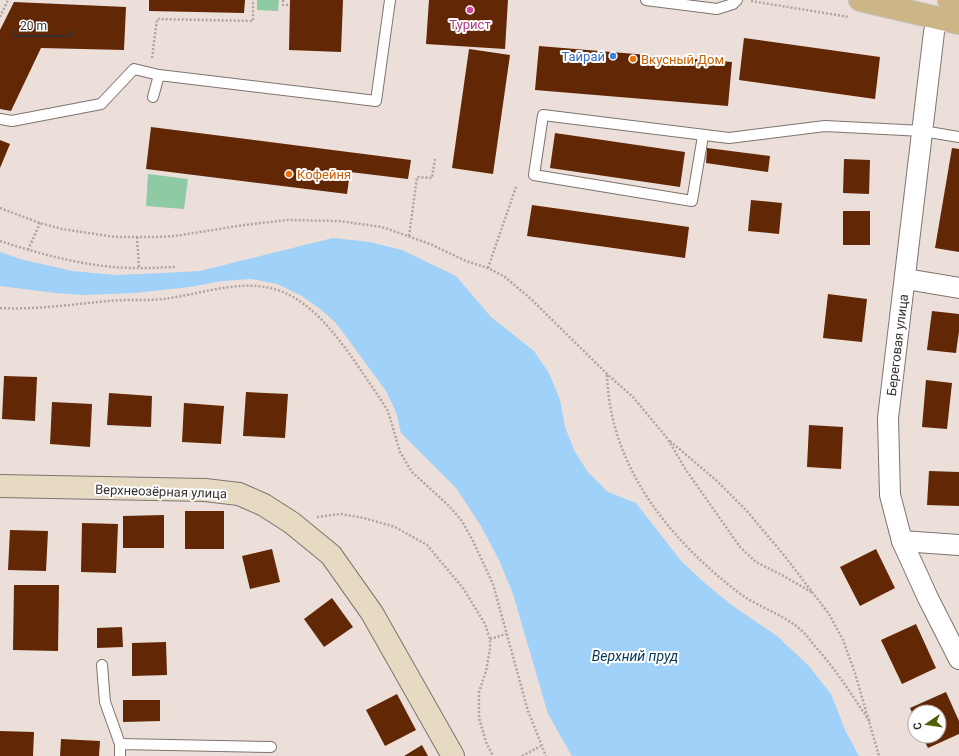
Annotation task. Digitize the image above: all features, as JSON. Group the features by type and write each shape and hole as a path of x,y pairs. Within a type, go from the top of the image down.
{"main road":[{"path":"860,0 959,23"},
{"path":"949,0 959,3"}],"street":[{"name":"Береговая улица","path":"938,18 934,32 906,279 888,418 890,495 902,541 928,598 959,659"},
{"path":"906,279 959,288"},
{"name":"Верхнеозёрная улица","path":"0,486 205,490 239,494 264,505 292,523 331,555 372,613 453,756"},
{"path":"902,541 959,545"}],"lane":[{"path":"0,119 12,121 102,104 134,69 154,74 376,101 390,0"},
{"path":"646,0 717,9 733,4 737,0"},
{"path":"153,97 154,74"},
{"path":"703,136 692,201 534,176 543,115 703,136 729,138 825,126 923,131 959,137"},
{"path":"102,665 105,702 120,744 120,756"},
{"path":"120,744 271,747"}],"path":[{"path":"0,17 8,0"},
{"path":"154,74 157,19 252,21 253,0"},
{"path":"283,0 283,5 290,5"},
{"path":"409,236 417,177 432,178 435,159"},
{"path":"488,268 516,187"},
{"path":"0,208 40,223 62,229 116,237 175,236 244,225 288,220 339,221 382,227 430,244 466,261 488,268 505,277 531,298 607,374 633,397 667,438 686,470 740,547 756,562 813,592"},
{"path":"28,250 40,223"},
{"path":"138,237 139,268"},
{"path":"0,241 68,261 105,266 139,268 175,267"},
{"path":"0,308 74,305 110,301 138,301 237,286 259,286 276,288 294,297 316,314 331,330 381,400 390,418 400,452 412,472 462,521 473,541 493,584 528,712 546,756"},
{"path":"607,374 608,394 617,432 628,463 634,478 664,522 696,556 740,593 787,620 801,630 824,655 870,722"},
{"path":"667,438 717,481 746,510 784,554 829,614 843,640 855,673 879,756"},
{"path":"292,523 317,517 340,514 364,518 396,527 427,545 463,588 485,624 490,639 490,649 486,671 479,692 479,718 486,742 494,756"},
{"path":"490,639 506,634"},
{"path":"522,756 541,746"}],"green space":[{"path":"257,0 279,0 278,11 257,10"},
{"path":"148,174 188,179 184,209 146,206"}],"water":[{"name":"Верхний пруд","path":"333,238 370,242 402,250 456,276 491,317 534,351 549,373 560,400 565,427 575,452 588,472 608,492 636,503 682,562 733,606 777,636 808,665 831,694 846,732 859,756 572,756 548,714 513,594 499,560 481,526 456,488 401,433 396,412 386,391 336,323 319,308 300,295 277,284 251,279 222,281 190,287 134,293 84,295 0,286 0,252 20,259 72,271 116,275 200,271"}],"building":[{"path":"149,0 245,0 244,13 149,11"},
{"path":"290,0 343,0 341,52 289,50"},
{"path":"429,0 508,0 505,49 426,44"},
{"path":"14,2 126,7 124,50 41,48 11,111 0,109 0,30"},
{"path":"744,38 880,57 875,99 739,80"},
{"path":"539,46 732,62 728,106 535,90"},
{"path":"469,49 510,55 493,174 452,168"},
{"path":"151,127 411,160 408,179 350,172 347,194 146,169"},
{"path":"555,133 685,152 680,187 550,168"},
{"path":"0,140 10,144 0,168"},
{"path":"707,148 770,156 768,172 706,163"},
{"path":"952,148 959,149 959,252 935,248"},
{"path":"844,159 870,160 869,194 843,193"},
{"path":"751,200 782,203 779,234 748,231"},
{"path":"532,205 689,227 685,258 527,236"},
{"path":"843,211 870,211 870,245 843,245"},
{"path":"828,294 867,299 862,342 823,338"},
{"path":"932,311 959,314 959,331 956,353 927,350"},
{"path":"4,376 37,377 35,421 2,419"},
{"path":"926,380 952,383 947,429 922,427"},
{"path":"246,392 288,394 285,438 243,436"},
{"path":"109,393 152,396 151,427 107,425"},
{"path":"52,402 92,404 90,447 50,444"},
{"path":"184,403 224,406 221,444 182,442"},
{"path":"809,425 843,427 841,469 807,467"},
{"path":"929,471 959,472 959,506 927,505"},
{"path":"185,511 224,511 224,549 185,549"},
{"path":"164,515 164,548 123,548 123,516"},
{"path":"82,523 118,524 116,573 81,572"},
{"path":"10,530 48,531 46,571 8,570"},
{"path":"272,549 280,582 250,589 242,556"},
{"path":"876,549 895,588 860,606 840,567"},
{"path":"14,585 59,585 58,651 13,650"},
{"path":"332,598 353,627 324,647 304,619"},
{"path":"916,624 936,668 902,684 881,640"},
{"path":"122,627 123,647 97,648 97,628"},
{"path":"166,642 167,675 132,676 132,643"},
{"path":"946,692 959,721 959,734 947,739 947,704 919,704"},
{"path":"397,694 416,730 385,746 366,710"},
{"path":"123,700 160,700 160,721 123,722"},
{"path":"0,731 34,732 33,756 0,756"},
{"path":"61,739 100,741 99,756 60,756"},
{"path":"926,744 937,744 928,748"},
{"path":"422,745 428,756 404,756"}],"place":[{"name":"Турист","path":"470,10"},
{"name":"Тайрай","path":"613,56"},
{"name":"Вкусный Дом","path":"633,59"},
{"name":"Кофейня","path":"289,174"}]}
